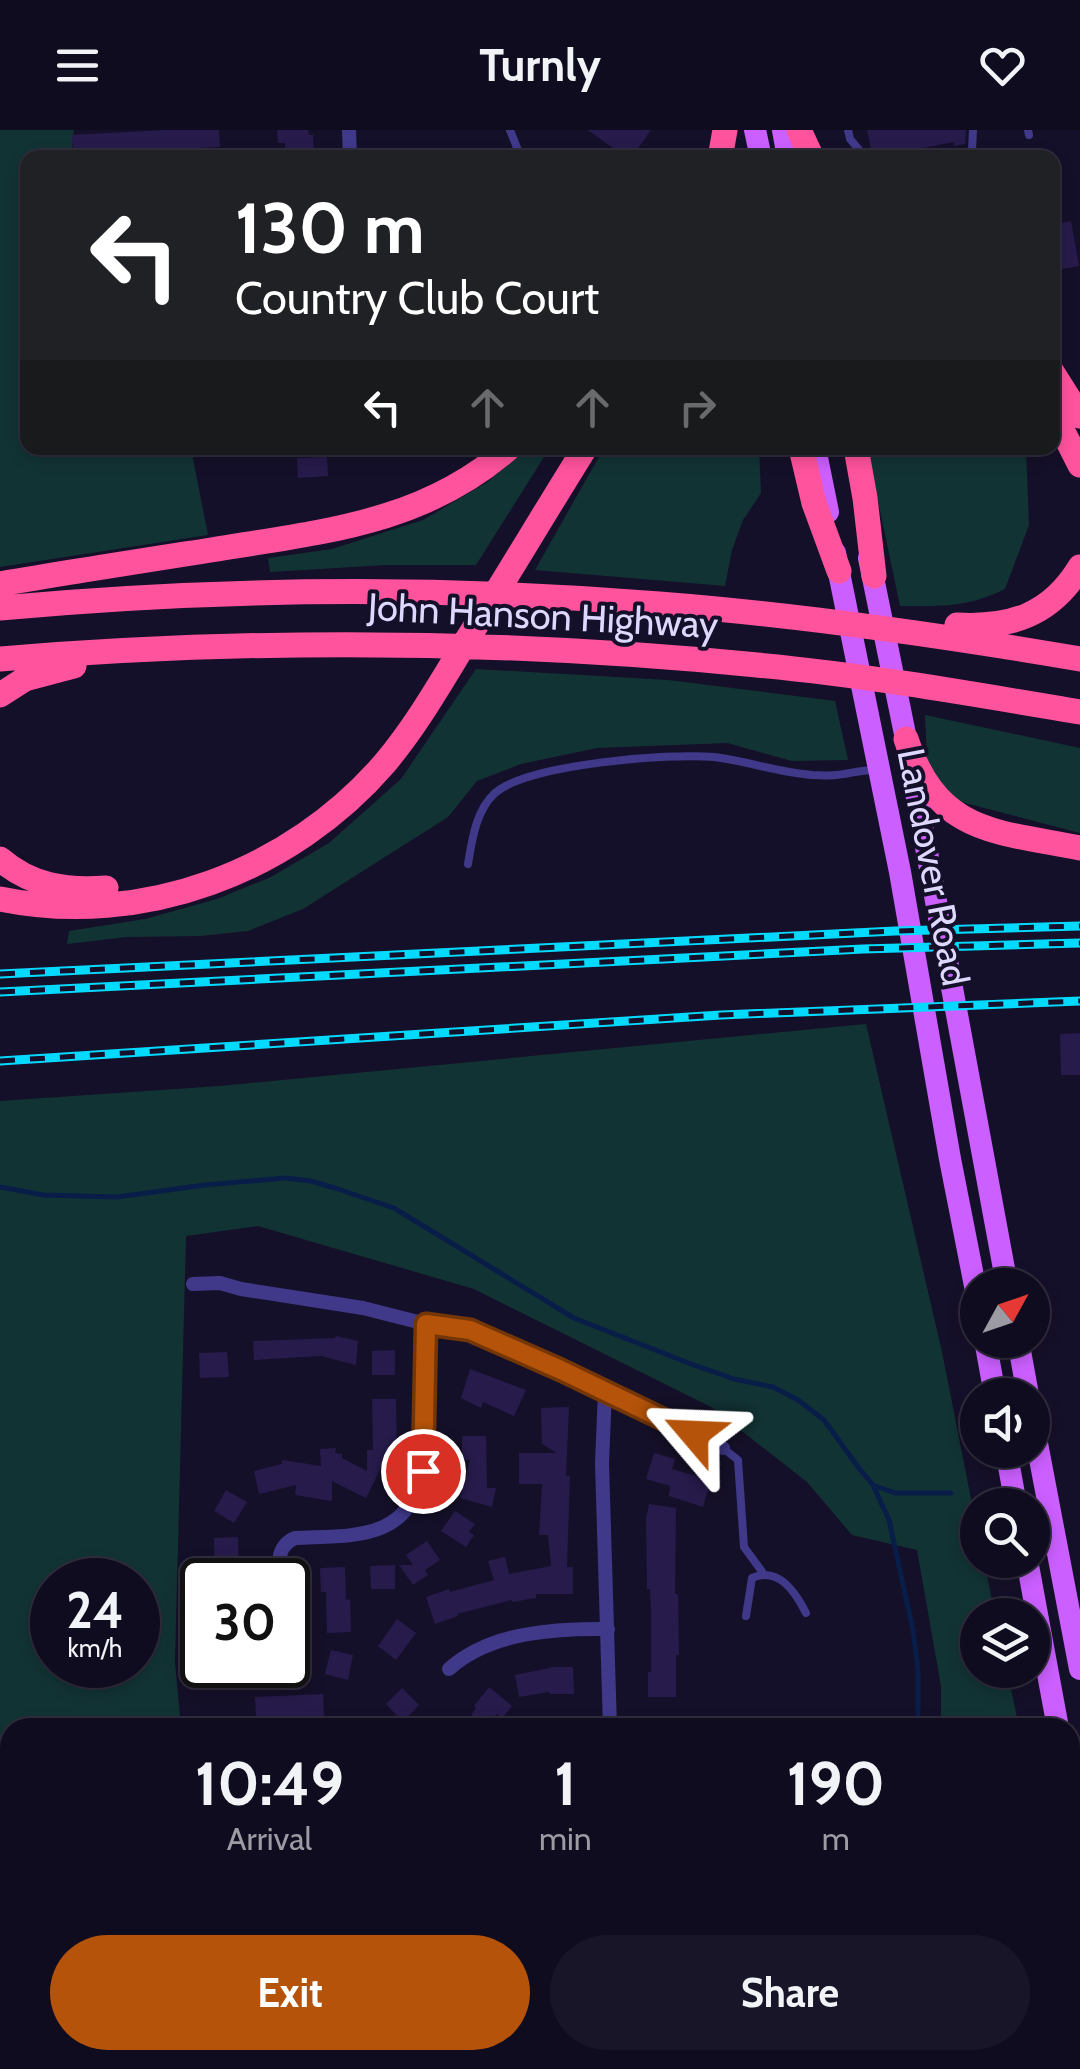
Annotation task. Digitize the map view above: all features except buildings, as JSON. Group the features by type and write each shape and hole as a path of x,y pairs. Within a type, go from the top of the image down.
{"highway":[{"path":"1060,385 1080,416"},
{"path":"1060,426 1080,465"},
{"path":"0,584 364,523 428,501 500,455"},
{"path":"0,860 23,876 52,887 87,890 148,882 212,865 270,837 326,798 384,739 464,645 565,455"},
{"path":"0,899 59,907 125,904 186,891 243,870 297,840 348,802 384,764 516,545 581,455"},
{"path":"803,455 814,503 839,571"},
{"path":"857,455 874,576"},
{"path":"830,621 906,618 977,626 1012,622 1054,600 1080,567"},
{"name":"John Hanson Highway","path":"0,608 199,594 515,595 830,621 1080,659"},
{"name":"John Hanson Highway","path":"0,660 152,648 464,645 757,665 1080,712"},
{"path":"0,694 39,674 152,648"},
{"path":"969,693 1080,724"},
{"path":"906,738 928,787 959,817 1004,833 1080,848"}],"main road":[{"name":"Landover Road","path":"816,455 900,872 971,1268"},
{"name":"Landover Road","path":"845,455 906,738 1004,1268"},
{"path":"1042,1468 1080,1669"},
{"path":"1030,1578 1056,1718"}],"street":[{"path":"193,1284 220,1283 470,1330 723,1448"},
{"path":"280,1558 289,1540 370,1533 392,1524 412,1502 423,1471 426,1324"},
{"path":"605,1392 602,1463 610,1718"},
{"path":"449,1669 472,1651 492,1642 570,1630 608,1629"}],"lane":[{"path":"468,864 478,821 486,803 498,791 516,781 562,770 600,762 689,756 778,772 838,776 855,770 878,770"},
{"path":"723,1448 738,1460 744,1546 763,1573"},
{"path":"746,1616 752,1578 763,1573 777,1576 797,1595 806,1612"}],"green space":[{"path":"0,130 74,130 72,150 20,150 20,455 192,455 208,535 0,567"},
{"path":"520,455 545,455 476,565 386,565 270,572 268,558 332,549 423,520 486,483"},
{"path":"600,455 759,455 761,493 743,520 725,586 535,570"},
{"path":"868,455 1026,455 1029,525 1005,589 965,603 900,606"},
{"path":"476,669 668,680 835,701 848,760 792,761 727,743 597,748 521,764 477,781 448,817 303,909 248,931 67,944 69,931 145,919 217,899 271,877 329,843 401,779"},
{"path":"925,715 1080,748 1080,833 946,798 927,760"},
{"path":"866,1024 942,1352 960,1443 960,1468 965,1468 969,1488 960,1488 960,1578 988,1578 992,1598 960,1598 960,1688 1011,1688 1017,1718 941,1718 941,1686 917,1550 852,1535 807,1482 711,1407 474,1289 258,1226 186,1236 175,1661 180,1718 0,1718 0,1101 220,1086"}],"waterway":[{"path":"0,1187 43,1195 117,1197 285,1178 335,1188 394,1208 574,1318 734,1379 773,1387 798,1400 824,1420 873,1485 895,1493 951,1493"},
{"path":"874,1487 889,1520 913,1630 918,1718"}],"railway":[{"path":"0,974 895,931 1080,926"},
{"path":"0,992 863,949 1080,943"},
{"path":"0,1061 721,1015 1080,1001"}],"route":[{"path":"423,1471 426,1324 470,1330 694,1434"}]}
